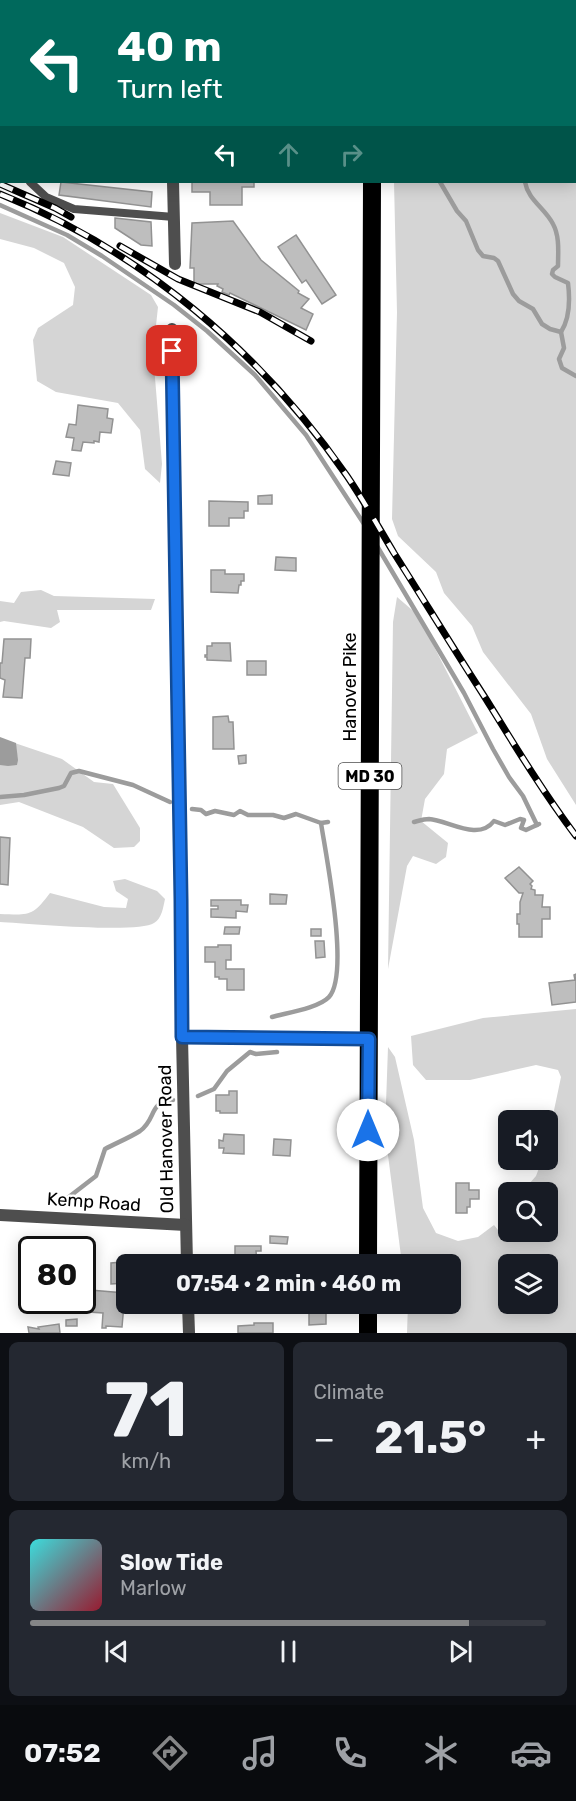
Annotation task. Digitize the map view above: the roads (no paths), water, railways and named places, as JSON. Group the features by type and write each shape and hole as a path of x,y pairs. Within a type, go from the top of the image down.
{"highway":[{"name":"Hanover Pike","path":"368,1254 372,183"},
{"path":"368,1314 368,1333"}],"street":[{"path":"173,183 175,264"},
{"name":"Old Hanover Road","path":"172,329 187,1254"},
{"path":"182,1037 369,1039"},
{"name":"Kemp Road","path":"0,1215 186,1225"},
{"path":"188,1314 189,1333"}],"lane":[{"path":"31,183 46,197 74,208 174,217"}],"waterway":[{"path":"441,183 457,211 466,221 478,250 483,256 498,261 513,294 519,301 533,309 542,324 561,332"},
{"path":"525,183 533,199 550,218 557,234 558,266 552,274 568,283 569,295 568,315 561,332 564,348 559,359 562,368 576,376"},
{"path":"0,205 67,235 102,256 174,305 207,331 255,375 306,435 364,524"},
{"path":"377,546 464,693 537,825"},
{"path":"0,797 59,788 64,786 71,773 79,771 133,785 170,802"},
{"path":"192,809 201,810 206,814 215,811 234,815 240,811 248,815 273,815 284,818 296,814 321,823 328,822"},
{"path":"414,822 437,820 471,830 480,830 494,821 505,825 520,819 524,820 521,828 526,830 539,824"},
{"path":"272,1017 302,1010 324,1001 329,997 335,984 337,965 335,914 321,823"},
{"path":"198,1096 214,1089 227,1071 250,1052 256,1054 277,1052"},
{"path":"61,1203 96,1176 105,1149 140,1131 160,1104 173,1100"}],"railway":[{"path":"0,184 71,217"},
{"path":"0,194 52,217 149,275 236,347 276,387 313,430 347,476 552,803 576,836"},
{"path":"120,246 178,279 260,312 311,341"}]}
